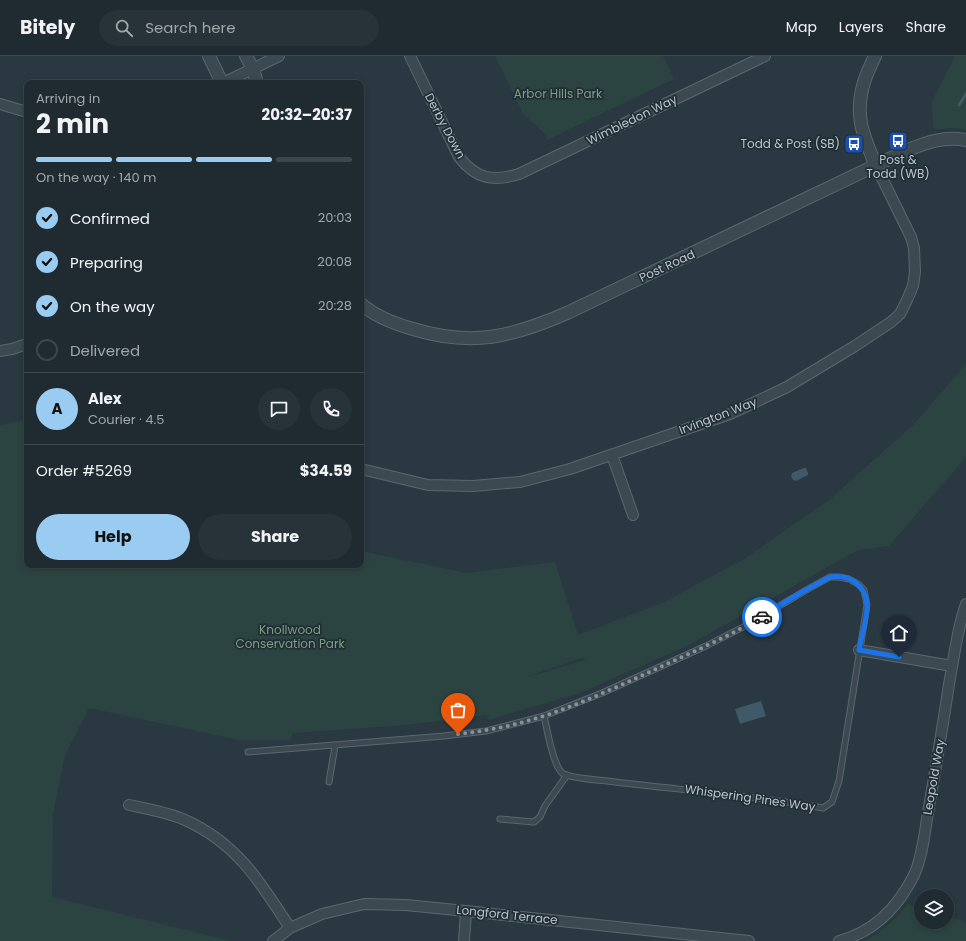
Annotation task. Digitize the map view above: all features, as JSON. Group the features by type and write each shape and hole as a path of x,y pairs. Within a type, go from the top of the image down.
{"street":[{"path":"209,56 221,80"},
{"path":"246,56 253,69 256,80"},
{"path":"229,80 279,56"},
{"name":"Derby Down","path":"410,56 459,156 470,169 477,174 496,178"},
{"name":"Wimbledon Way","path":"496,178 519,174 747,60 765,56"},
{"path":"875,56 864,81 859,115 861,128 876,166"},
{"path":"0,104 24,111"},
{"name":"Post Road","path":"364,306 390,321 431,335 451,338 485,338 514,333 542,324 567,313 908,150 928,142 943,139 966,140"},
{"name":"Irvington Way","path":"364,470 428,485 488,486 520,482 544,477 612,455 730,414 786,387 855,346 891,322 900,314 908,300 913,286 915,272 914,248 911,237 876,166"},
{"path":"0,351 24,345"},
{"path":"612,455 633,515"},
{"name":"Leopold Way","path":"839,941 853,937 884,917 900,899 915,874 923,839 952,666 966,604"},
{"path":"859,650 952,666"},
{"path":"129,804 167,814 186,821 209,834 229,848 246,865 263,886 290,928"},
{"name":"Longford Terrace","path":"272,941 290,928 322,914 364,904 406,905 698,939 749,941"},
{"path":"464,941 466,911"}],"lane":[{"name":"Whispering Pines Way","path":"248,752 335,746 486,731 544,716 602,693 706,646 747,625 830,577 849,579 858,584 864,590 867,605 839,781 832,802 823,808 755,797 567,775"},
{"path":"500,819 534,822 540,817 545,806 567,775 563,774 556,765 544,716"},
{"path":"329,782 335,746"}],"green space":[{"name":"Arbor Hills Park","path":"495,56 663,56 674,79 547,140 544,133 523,114"},
{"path":"955,56 966,56 966,130 952,128 934,130 931,103"},
{"name":"Knollwood Conservation Park","path":"966,364 966,457 889,546 858,550 687,646 580,693 489,720 487,715 407,725 293,733 290,740 239,740 89,708 65,755 53,814 52,897 232,941 0,941 0,425 24,421 24,568 364,568 364,552 466,573 555,562 578,635 662,603 744,559 828,501 913,425","holes":["584,657 585,660 528,677"]},
{"path":"908,904 914,908 914,929 954,929 954,918 963,920 966,923 966,941 865,941 878,934 899,915"}],"water":[{"path":"806,468 808,475 796,481 793,480 791,476 792,473"},
{"path":"761,701 766,716 740,724 735,709"}],"waterway":[{"path":"959,105 966,94"}],"way so far":[{"path":"458,734 486,731 544,716 654,670 706,646 762,617"}],"place":[{"name":"Post & Todd (WB)","path":"898,141"},
{"name":"Todd & Post (SB)","path":"854,144"}],"route":[{"path":"762,617 830,577 849,579 858,584 864,590 867,605 859,650 899,657"}]}
